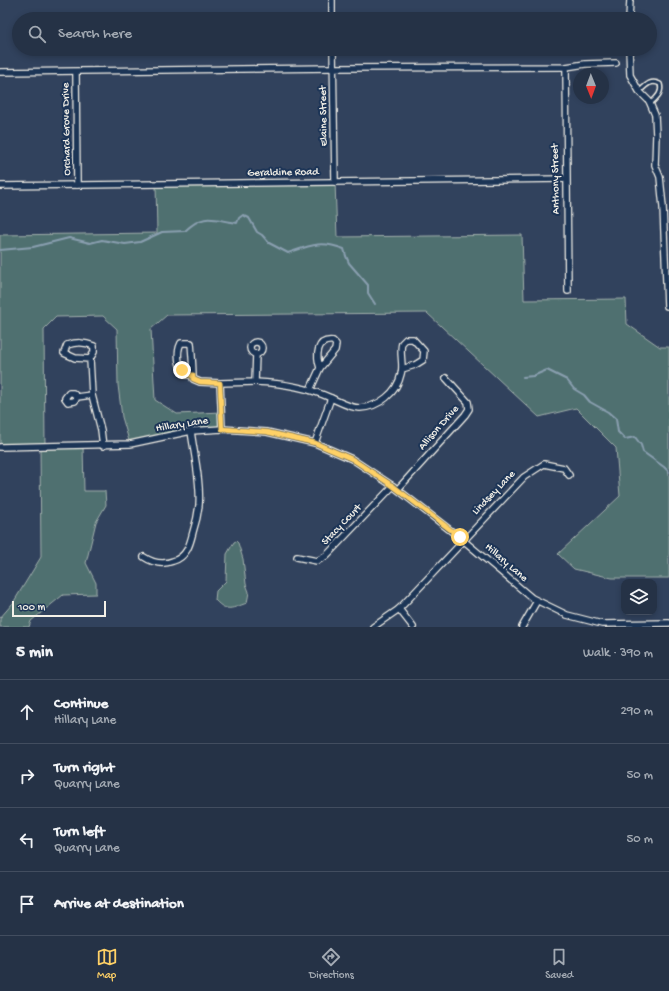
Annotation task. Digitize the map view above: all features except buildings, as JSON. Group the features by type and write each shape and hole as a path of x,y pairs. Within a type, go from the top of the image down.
{"street":[{"path":"332,0 332,12"},
{"path":"629,12 630,0"},
{"name":"Elaine Street","path":"333,56 335,182"},
{"path":"629,56 630,75 640,92 650,104 655,115 655,165 660,178 666,223 668,306"},
{"path":"0,72 566,67 585,64 616,63"},
{"name":"Anthony Street","path":"566,67 568,291"},
{"name":"Orchard Grove Drive","path":"76,72 77,185"},
{"name":"Geraldine Road","path":"0,186 566,179"},
{"path":"193,375 186,375 180,367 178,349 181,343 191,343 193,375 193,379 200,382 255,382 287,384 310,390 348,406 360,408 377,403 390,394 399,381 402,369 400,350 402,343 406,339 413,339 424,351 423,360 415,366 402,369"},
{"path":"310,390 320,368 335,350 336,344 333,341 326,340 319,348 318,354 320,368"},
{"path":"90,359 75,358 64,353 67,345 78,342 94,346 94,352 90,359 92,395 101,430 103,446"},
{"path":"255,382 256,354"},
{"name":"Allison Drive","path":"396,487 465,415 468,409 468,402 446,378"},
{"path":"220,383 222,429"},
{"path":"77,397 92,395"},
{"path":"315,443 331,398"},
{"name":"Hillary Lane","path":"0,447 103,446 130,444 191,431 222,429 267,432 315,443 352,459 396,487 537,601 567,615 602,624 669,623"},
{"path":"144,558 156,563 170,562 181,557 189,548 198,512 199,497 191,431"},
{"name":"Lindsey Lane","path":"373,627 399,609 524,477 544,464 564,468 569,475"},
{"name":"Stacy Court","path":"297,557 317,561 326,556 396,487"},
{"path":"522,627 537,601"},
{"path":"399,609 413,627"}],"lane":[{"path":"640,92 647,84 651,82 660,84 660,93 650,104"}],"green space":[{"path":"335,182 337,237 522,235 524,300 626,299 627,324 660,347 669,347 669,578 612,578 574,569 558,554 620,496 616,448 576,408 539,417 427,313 167,315 151,329 155,400 177,414 221,412 222,429 191,431 130,444 122,417 118,385 117,329 103,316 56,317 44,329 45,446 83,446 84,491 105,491 106,505 96,522 86,563 96,583 96,594 63,595 31,621 29,627 0,627 0,618 13,603 41,557 40,447 0,447 0,235 157,233 156,184"},
{"path":"236,541 243,559 246,584 249,592 247,603 233,608 226,608 215,600 216,591 226,581 227,554"}],"waterway":[{"path":"0,250 33,247 69,238 90,243 102,240 125,244 140,242 162,232 185,231 198,221 204,219 215,219 237,223 239,218 243,215 249,218 257,232 269,243 288,253 322,244 344,249 349,263 368,285 368,293 375,304"},
{"path":"523,377 533,376 547,370 567,380 574,389 584,395 590,402 608,412 616,419 618,432 625,439 635,437 641,445 643,452 669,472"}],"route":[{"path":"182,370 186,375 193,375 193,379 200,382 220,383 222,429 267,432 315,443 352,459 393,486 460,537"}]}
